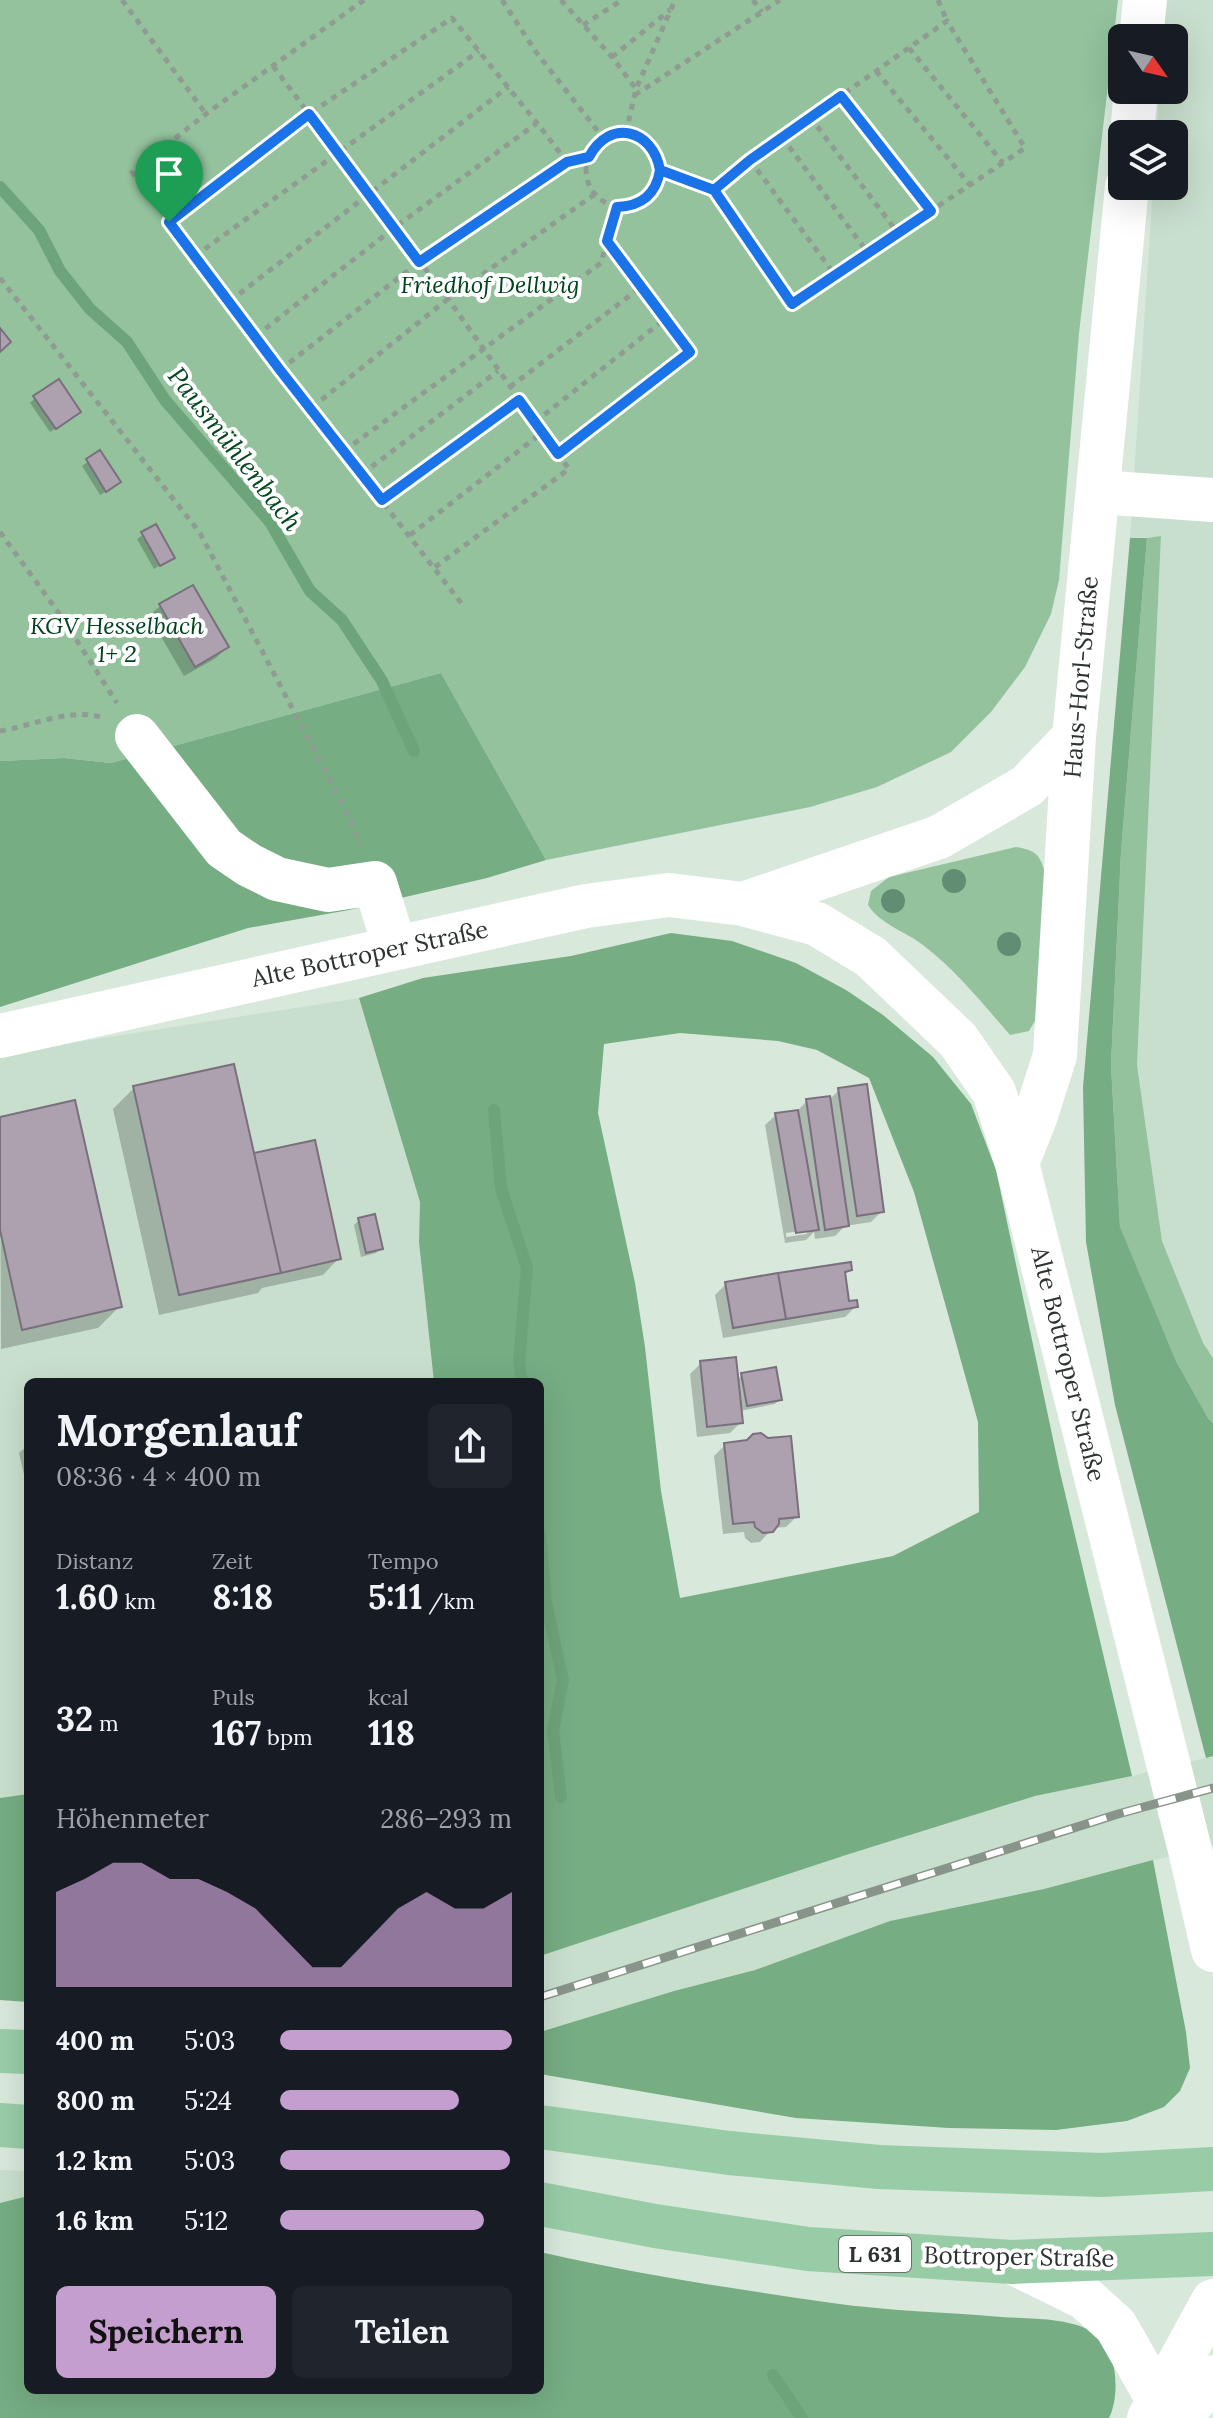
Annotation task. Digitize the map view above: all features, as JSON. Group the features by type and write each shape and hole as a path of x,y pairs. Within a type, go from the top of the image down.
{"main road":[{"path":"0,2051 24,2052"},
{"path":"0,2125 24,2127"},
{"path":"544,2128 729,2153 879,2167 1102,2175 1213,2169"},
{"name":"Bottroper Straße","path":"544,2205 655,2226 808,2249 1012,2262 1213,2254"}],"street":[{"path":"1142,24 1145,0"},
{"name":"Haus-Horl-Straße","path":"1017,1163 1055,1055 1074,737 1126,200"},
{"path":"1098,492 1213,500"},
{"path":"132,730 217,840 249,865 277,879 328,890 375,883 395,948"},
{"name":"Alte Bottroper Straße","path":"743,904 939,837 1027,786 1074,737"},
{"name":"Alte Bottroper Straße","path":"0,1036 586,906 669,895 743,904 817,924 871,957 958,1040 994,1092 1017,1163 1213,1950"},
{"name":"L 631","path":"1012,2262 1085,2298 1116,2326 1162,2412"},
{"path":"1162,2412 1213,2301"},
{"path":"1162,2412 1213,2377"}],"path":[{"path":"122,0 206,114"},
{"path":"364,0 206,114 132,172 280,370 462,604"},
{"path":"502,0 536,52 604,139"},
{"path":"561,0 612,57 635,92"},
{"path":"583,25 622,0"},
{"path":"626,133 635,92 675,0"},
{"path":"753,0 762,12"},
{"path":"635,92 780,0"},
{"path":"660,170 714,190 792,304 1025,148 947,21 938,0"},
{"path":"612,57 671,9"},
{"path":"169,222 309,114 452,18 567,162"},
{"path":"714,190 750,160 947,21"},
{"path":"909,48 1003,163"},
{"path":"195,256 479,51"},
{"path":"273,66 448,299 569,469 435,567"},
{"path":"876,71 970,185"},
{"path":"229,301 508,87"},
{"path":"841,96 931,211"},
{"path":"810,117 898,233"},
{"path":"256,336 394,228 537,123"},
{"path":"626,133 644,139 652,147 660,170 653,191 645,201 617,207 595,194 587,178 589,157 594,147 604,139 613,134 626,133"},
{"path":"782,137 868,253"},
{"path":"280,370 419,262 567,162 589,157"},
{"path":"750,160 835,275"},
{"path":"310,409 448,299 595,194"},
{"path":"344,451 601,263 617,207"},
{"path":"558,454 690,352 607,241"},
{"path":"0,278 200,533 351,820 375,883"},
{"path":"510,387 641,287"},
{"path":"535,422 665,319"},
{"path":"362,474 499,371"},
{"path":"382,500 519,400"},
{"path":"410,535 543,432"},
{"path":"0,532 61,616 132,730"},
{"path":"0,731 58,717 92,714 132,730"}],"shaded area":[{"path":"1165,0 1213,0 1213,1358 1203,1344 1162,1241 1137,1065 1161,537 1130,538 1152,200 1188,200 1188,120 1158,120 1158,104 1188,104 1188,24 1164,24"},
{"path":"359,998 420,1202 419,1242 434,1378 24,1378 24,1795 0,1798 0,1054"},
{"path":"1213,1756 1213,1845 1044,1889 890,1921 755,1970 544,2031 544,1955 1035,1796"},
{"path":"0,2170 24,2171 24,2197 0,2203"}],"green space":[{"path":"0,0 1118,0 1115,24 1108,24 1108,85 1079,333 1059,580 1051,614 1025,667 991,712 951,752 877,787 810,807 546,860 441,673 111,763 64,758 0,761"},
{"path":"1161,536 1137,1065 1162,1241 1203,1343 1213,1358 1213,1423 1176,1361 1120,1228 1111,1065 1121,852 1147,538"},
{"path":"1130,538 1147,538 1121,852 1111,1065 1120,1227 1176,1361 1213,1423 1213,1756 1206,1758 1115,1405 1086,1242 1083,1087"},
{"path":"441,673 546,860 487,878 349,910 248,928 0,1007 0,761 64,758 111,763"},
{"path":"1016,847 1036,854 1045,874 1036,1019 1029,1031 1010,1035 947,965 923,945 886,923 868,905 871,891 889,877"},
{"path":"671,933 732,941 796,963 846,990 883,1015 933,1057 971,1104 996,1170 1060,1472 1132,1776 1035,1796 544,1955 544,1378 434,1378 419,1242 420,1202 359,998 423,978 571,956","holes":["680,1033 778,1041 817,1050 869,1078 914,1192 978,1422 979,1512 893,1556 680,1598 661,1491 635,1283 598,1113 604,1044"]},
{"path":"24,1795 24,2002 0,2000 0,1798"},
{"path":"1153,1860 1190,2068 1180,2091 1164,2107 1127,2121 1056,2130 949,2128 796,2118 544,2075 544,2031 755,1970 890,1921 1044,1889"},
{"path":"24,2197 24,2394 544,2394 544,2253 722,2287 832,2303 1075,2324 1096,2334 1109,2351 1115,2374 1115,2398 1109,2418 0,2418 0,2203"}],"building":[{"path":"0,328 11,342 0,352"},
{"path":"59,379 81,412 56,429 33,396"},
{"path":"100,450 121,482 106,492 86,459"},
{"path":"156,524 175,558 160,566 141,532"},
{"path":"193,585 229,647 195,667 159,604"},
{"path":"234,1064 281,1273 179,1295 133,1086"},
{"path":"867,1084 884,1212 857,1216 838,1088"},
{"path":"830,1096 849,1226 825,1230 806,1099"},
{"path":"75,1100 122,1307 22,1330 0,1230 0,1117"},
{"path":"798,1110 819,1230 796,1233 775,1113"},
{"path":"315,1140 341,1259 281,1273 254,1153"},
{"path":"375,1214 383,1249 366,1253 358,1218"},
{"path":"851,1262 852,1270 845,1272 849,1301 857,1300 858,1307 786,1319 778,1273"},
{"path":"778,1273 786,1319 733,1328 725,1282"},
{"path":"736,1357 743,1423 707,1427 700,1361"},
{"path":"776,1367 782,1400 747,1406 741,1373"},
{"path":"761,1433 768,1438 791,1436 799,1517 779,1519 773,1532 763,1533 754,1522 733,1524 724,1443 747,1440 753,1434"}],"waterway":[{"name":"Pausmühlenbach","path":"0,187 39,230 60,271 90,309 127,342 165,400 270,522 310,591 342,620 382,681 414,751"},
{"name":"Pausmühlenbach","path":"494,1110 501,1188 527,1268 519,1361 521,1378"},
{"name":"Pausmühlenbach","path":"544,1580 563,1680 553,1730 561,1797"},
{"name":"Pausmühlenbach","path":"773,2375 802,2418"}],"railway":[{"path":"544,1996 1118,1814 1213,1788"}],"route":[{"path":"169,222 309,114 419,262 567,162 589,157 594,147 613,134 626,133 644,139 658,158 660,170 714,190 792,304 931,211 841,96 750,160 714,190 660,170 659,180 645,201 617,207 607,241 690,352 558,454 519,400 382,500 169,222"}],"park label":[{"name":"Friedhof Dellwig","path":"490,285"},
{"name":"KGV Hesselbach 1+ 2","path":"117,640"}]}
